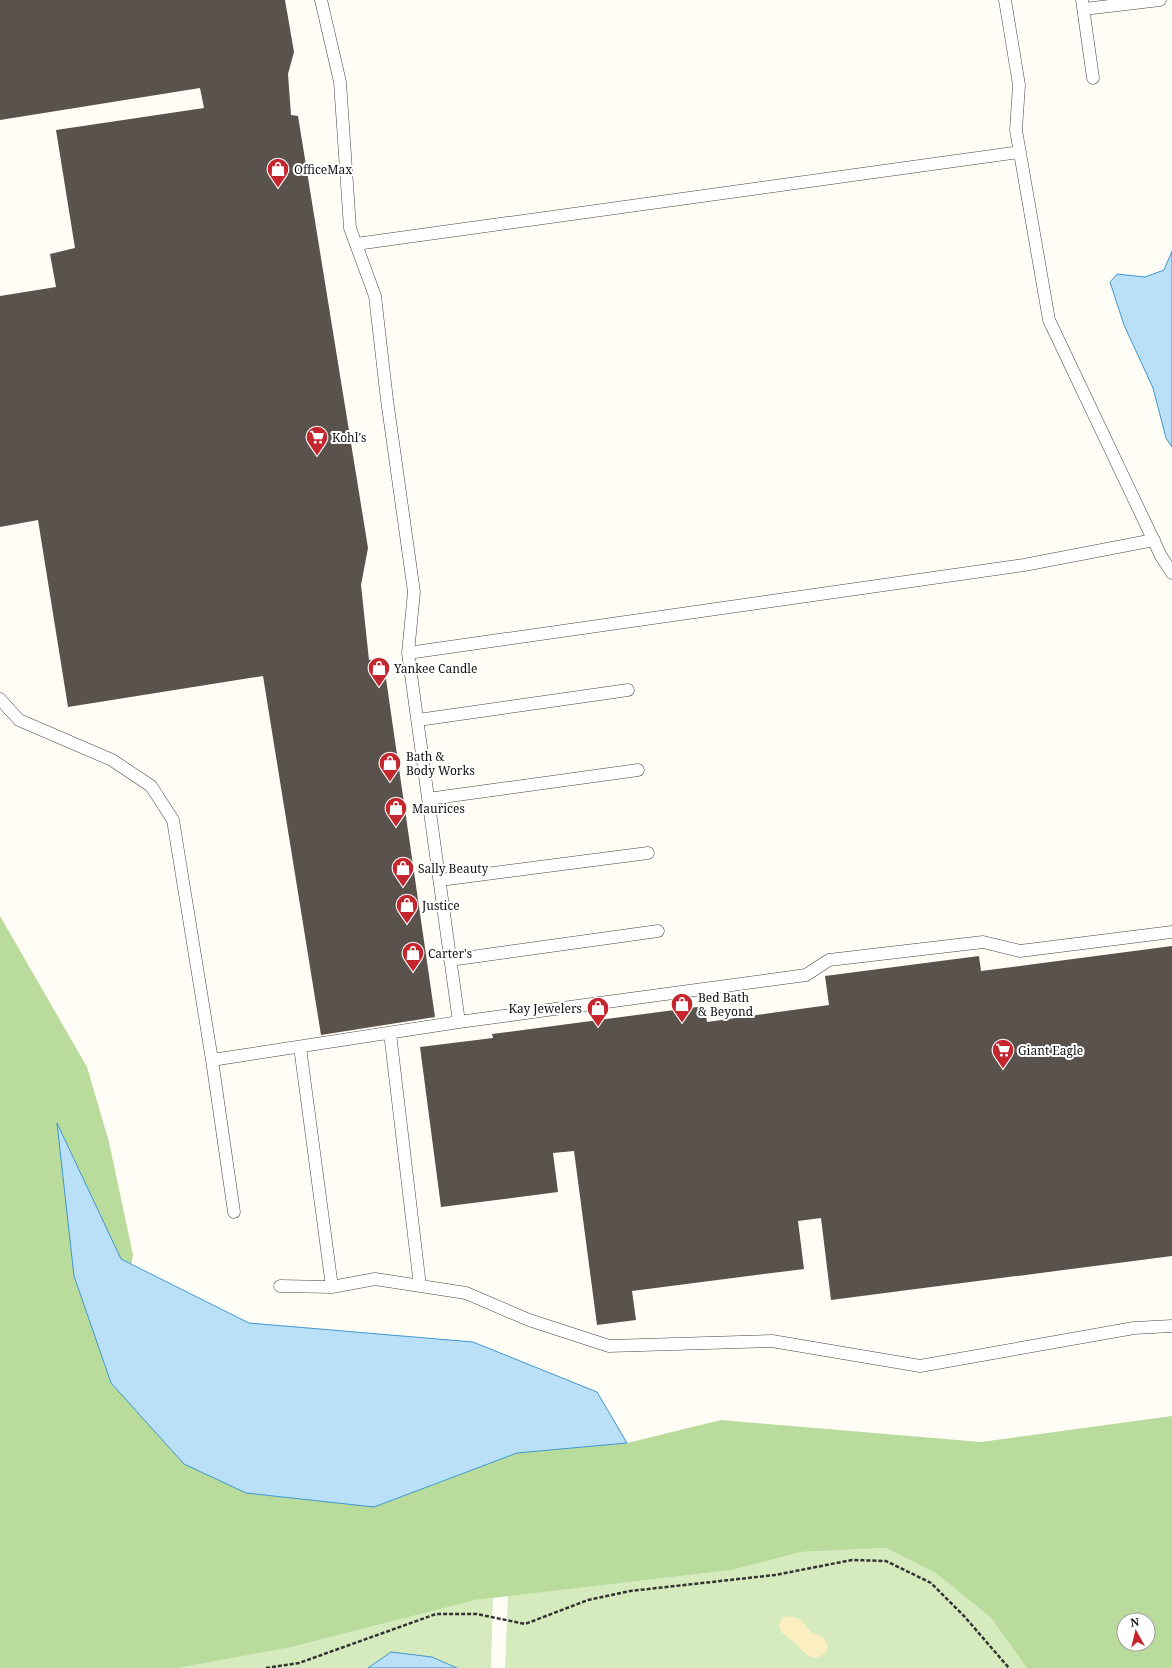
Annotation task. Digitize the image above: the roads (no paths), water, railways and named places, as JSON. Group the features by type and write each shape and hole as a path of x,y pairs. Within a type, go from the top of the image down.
{"lane":[{"path":"321,0 340,82 350,228 375,296 383,371 414,592 408,653 459,1022"},
{"path":"1005,0 1019,85 1016,130 1048,320 1154,540 1172,573"},
{"path":"1092,78 1083,4 1160,0"},
{"path":"356,244 1020,152"},
{"path":"408,653 1024,565 1154,540"},
{"path":"418,720 628,690"},
{"path":"0,699 19,720 112,760 151,786 173,820 212,1060 234,1212"},
{"path":"428,799 638,770"},
{"path":"440,880 648,853"},
{"path":"450,960 658,931"},
{"path":"212,1060 459,1022 806,975 829,960 983,942 1020,951 1172,932"},
{"path":"390,1033 420,1286"},
{"path":"300,1047 332,1287"},
{"path":"280,1286 332,1287 375,1279 466,1293 529,1320 609,1346 772,1341 920,1366 1134,1328 1172,1326"}],"water":[{"path":"1172,251 1172,447 1166,438 1153,388 1124,325 1110,282 1117,274 1145,277 1164,270"},
{"path":"57,1123 121,1259 249,1323 473,1342 597,1392 627,1443 517,1453 374,1507 246,1493 184,1464 111,1383 74,1276"},
{"path":"391,1652 432,1657 457,1668 368,1668"}],"place":[{"name":"OfficeMax","path":"278,188"},
{"name":"Kohl's","path":"317,456"},
{"name":"Yankee Candle","path":"379,688"},
{"name":"Bath & Body Works","path":"390,782"},
{"name":"Maurices","path":"396,828"},
{"name":"Sally Beauty","path":"403,888"},
{"name":"Justice","path":"407,924"},
{"name":"Carter's","path":"413,972"},
{"name":"Bed Bath & Beyond","path":"682,1024"},
{"name":"Kay Jewelers","path":"598,1028"},
{"name":"Giant Eagle","path":"1003,1070"}]}
